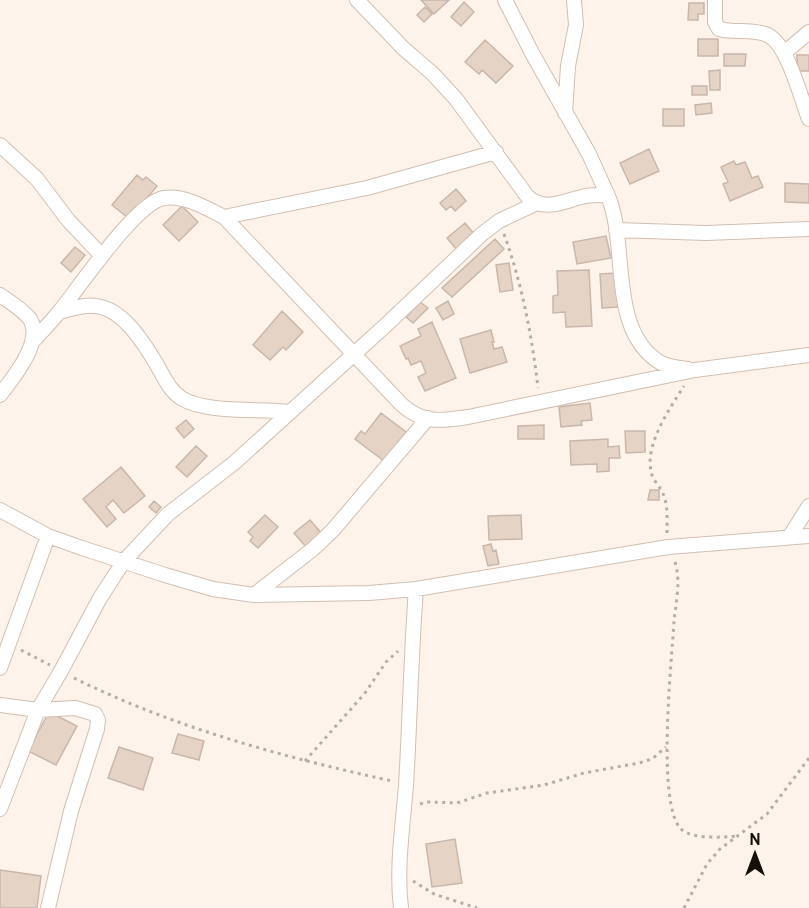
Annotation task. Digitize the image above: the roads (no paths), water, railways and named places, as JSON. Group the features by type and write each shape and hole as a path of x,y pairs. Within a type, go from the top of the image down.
{"street":[{"path":"357,0 456,99 535,204"},
{"path":"505,0 597,170 608,196 616,230 622,288 631,323 645,350 663,364 695,370"},
{"path":"565,113 568,66 576,25 574,0"},
{"path":"715,0 715,22 719,29 731,33 763,33 777,42 784,53 809,119"},
{"path":"784,53 809,32"},
{"path":"0,145 37,179 68,220 101,255"},
{"path":"224,217 367,188 496,152"},
{"path":"0,810 38,710 100,598 124,561 168,514 234,464 499,221 535,204 548,206 590,194 608,196"},
{"path":"0,395 29,352 34,339 59,312 101,255 152,202 164,198 177,198 199,204 224,217 416,417 445,420 468,417 695,370 809,355"},
{"path":"616,230 706,233 809,229"},
{"path":"0,295 16,306 32,322 34,339"},
{"path":"59,312 86,306 108,310 123,321 137,336 150,353 168,386 183,399 197,405 214,408 290,412"},
{"path":"254,595 313,549 333,530 428,418"},
{"path":"790,536 809,506"},
{"path":"0,510 48,536 213,589 254,595 335,594 416,589 668,547 809,536"},
{"path":"0,668 48,536"},
{"path":"401,908 399,871 416,589"},
{"path":"0,705 38,710 75,708 95,714 98,720 71,811 48,908"}]}
